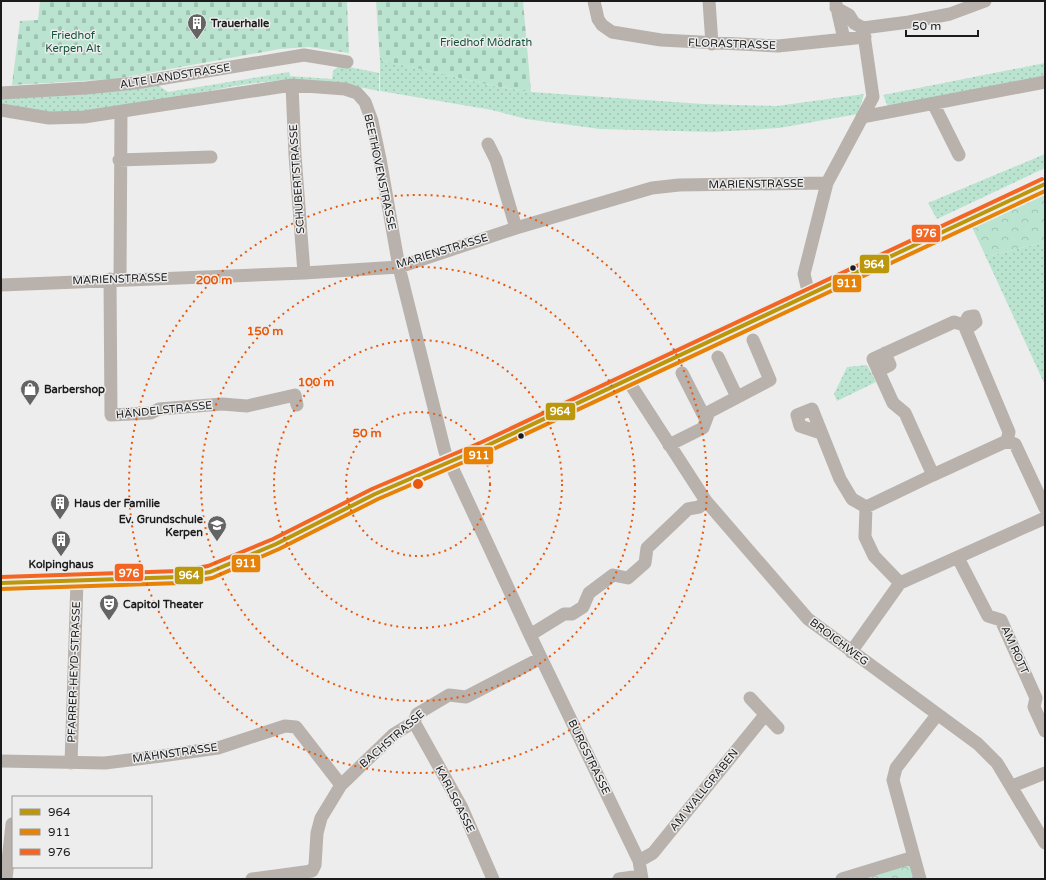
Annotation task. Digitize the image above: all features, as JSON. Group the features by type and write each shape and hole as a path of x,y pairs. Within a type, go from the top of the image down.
{"main road":[{"path":"1,583 180,577 210,572 276,544 375,494 450,462 1045,184"}],"street":[{"name":"FLORASTRASSE","path":"594,1 598,19 602,25 612,32 661,40 712,44 778,46 844,39 909,22 950,14 985,1"},
{"path":"709,1 712,44"},
{"path":"809,295 804,274 827,183 873,97 864,33 854,23 849,15 836,4"},
{"path":"836,4 844,39"},
{"name":"ALTE LANDSTRASSE","path":"1,93 86,88 135,83 304,55 347,62"},
{"path":"862,117 934,105 1045,82"},
{"name":"BEETHOVENSTRASSE","path":"1,110 49,118 84,117 292,85 345,89 357,93 365,102 372,121 399,267 443,445 450,462"},
{"name":"SCHUBERTSTRASSE","path":"292,85 295,156 304,273"},
{"path":"934,105 959,155"},
{"path":"115,279 121,112"},
{"path":"488,144 496,160 516,228"},
{"path":"119,160 210,157"},
{"name":"MARIENSTRASSE","path":"1,285 115,279 304,273 399,267 516,228 652,188 679,185 827,183"},
{"name":"HÄNDELSTRASSE","path":"115,279 111,415 151,413 159,409 222,404 247,406 295,395 296,405"},
{"path":"933,475 905,413 893,404 873,359 954,322 964,325 1009,432 1007,441"},
{"path":"669,445 703,428 709,412 770,380 753,340"},
{"path":"718,357 736,397"},
{"path":"682,373 706,420"},
{"name":"BROICHWEG","path":"627,379 706,501 808,619 978,744 997,763 1045,843"},
{"path":"821,433 844,486 852,499 866,507"},
{"path":"866,507 1007,441 1015,444 1045,508"},
{"name":"BURGSTRASSE","path":"450,462 530,635 639,861 641,877"},
{"path":"530,635 564,614 572,614 583,607 589,593 613,575 628,578 645,563 647,548 688,509 699,507 706,501"},
{"path":"866,507 865,537 874,556 900,583"},
{"path":"851,652 900,583 1045,518"},
{"name":"AM ROTT","path":"958,558 988,616 1001,620 1036,698 1034,708 1045,731"},
{"name":"PFARRER-HEYD-STRASSE","path":"71,763 77,581"},
{"name":"BACHSTRASSE","path":"252,879 316,875 316,833 321,818 341,786 394,734 414,722 417,714 449,695 466,697 541,658"},
{"path":"750,698 778,728"},
{"name":"AM WALLGRABEN","path":"639,861 653,853 765,714"},
{"path":"920,879 893,780 896,768 937,715"},
{"name":"KARLSGASSE","path":"414,722 462,808 493,879"},
{"name":"MÄHNSTRASSE","path":"1,761 106,763 218,748 285,726 296,727 341,786"},
{"path":"1012,786 1045,773"},
{"path":"6,879 12,824"},
{"path":"842,879 914,856"},
{"path":"619,879 641,877"}],"green space":[{"name":"Friedhof Kerpen Alt","path":"40,1 347,1 349,53 309,47 280,49 115,79 12,85 20,21 38,20"},
{"name":"Friedhof Mödrath","path":"376,1 523,1 531,92 495,86 380,60"},
{"path":"380,60 495,86 531,92 703,104 777,106 864,94 858,114 779,128 713,132 600,129 526,119 492,110 380,91"},
{"path":"1045,63 1045,82 889,109 883,95"},
{"path":"340,65 379,73 379,91 311,80 289,80 238,85 113,110 88,113 56,113 1,106 1,96 158,85 168,92 289,72 290,76 332,79 333,71"},
{"path":"1045,154 1045,168 937,219 928,203"},
{"path":"1045,195 1045,242 986,257 971,225"},
{"path":"1045,242 1045,385 986,257"},
{"path":"867,365 876,382 837,401 834,394 847,367"},
{"path":"910,856 917,879 833,879"}],"transit line":[{"name":"976","path":"1,577 179,571 208,566 273,539 372,489 482,442 1042,179"},
{"name":"964","path":"1,583 180,577 210,572 276,544 375,494 484,447 1045,184"},
{"name":"911","path":"1,589 180,583 212,578 279,549 378,499 487,452 1045,191"}],"place":[{"name":"Trauerhalle","path":"197,40"},
{"name":"Barbershop","path":"30,406"},
{"name":"Haus der Familie","path":"60,520"},
{"name":"Ev. Grundschule Kerpen","path":"217,542"},
{"name":"Kolpinghaus","path":"61,557"},
{"name":"Capitol Theater","path":"109,621"}]}
